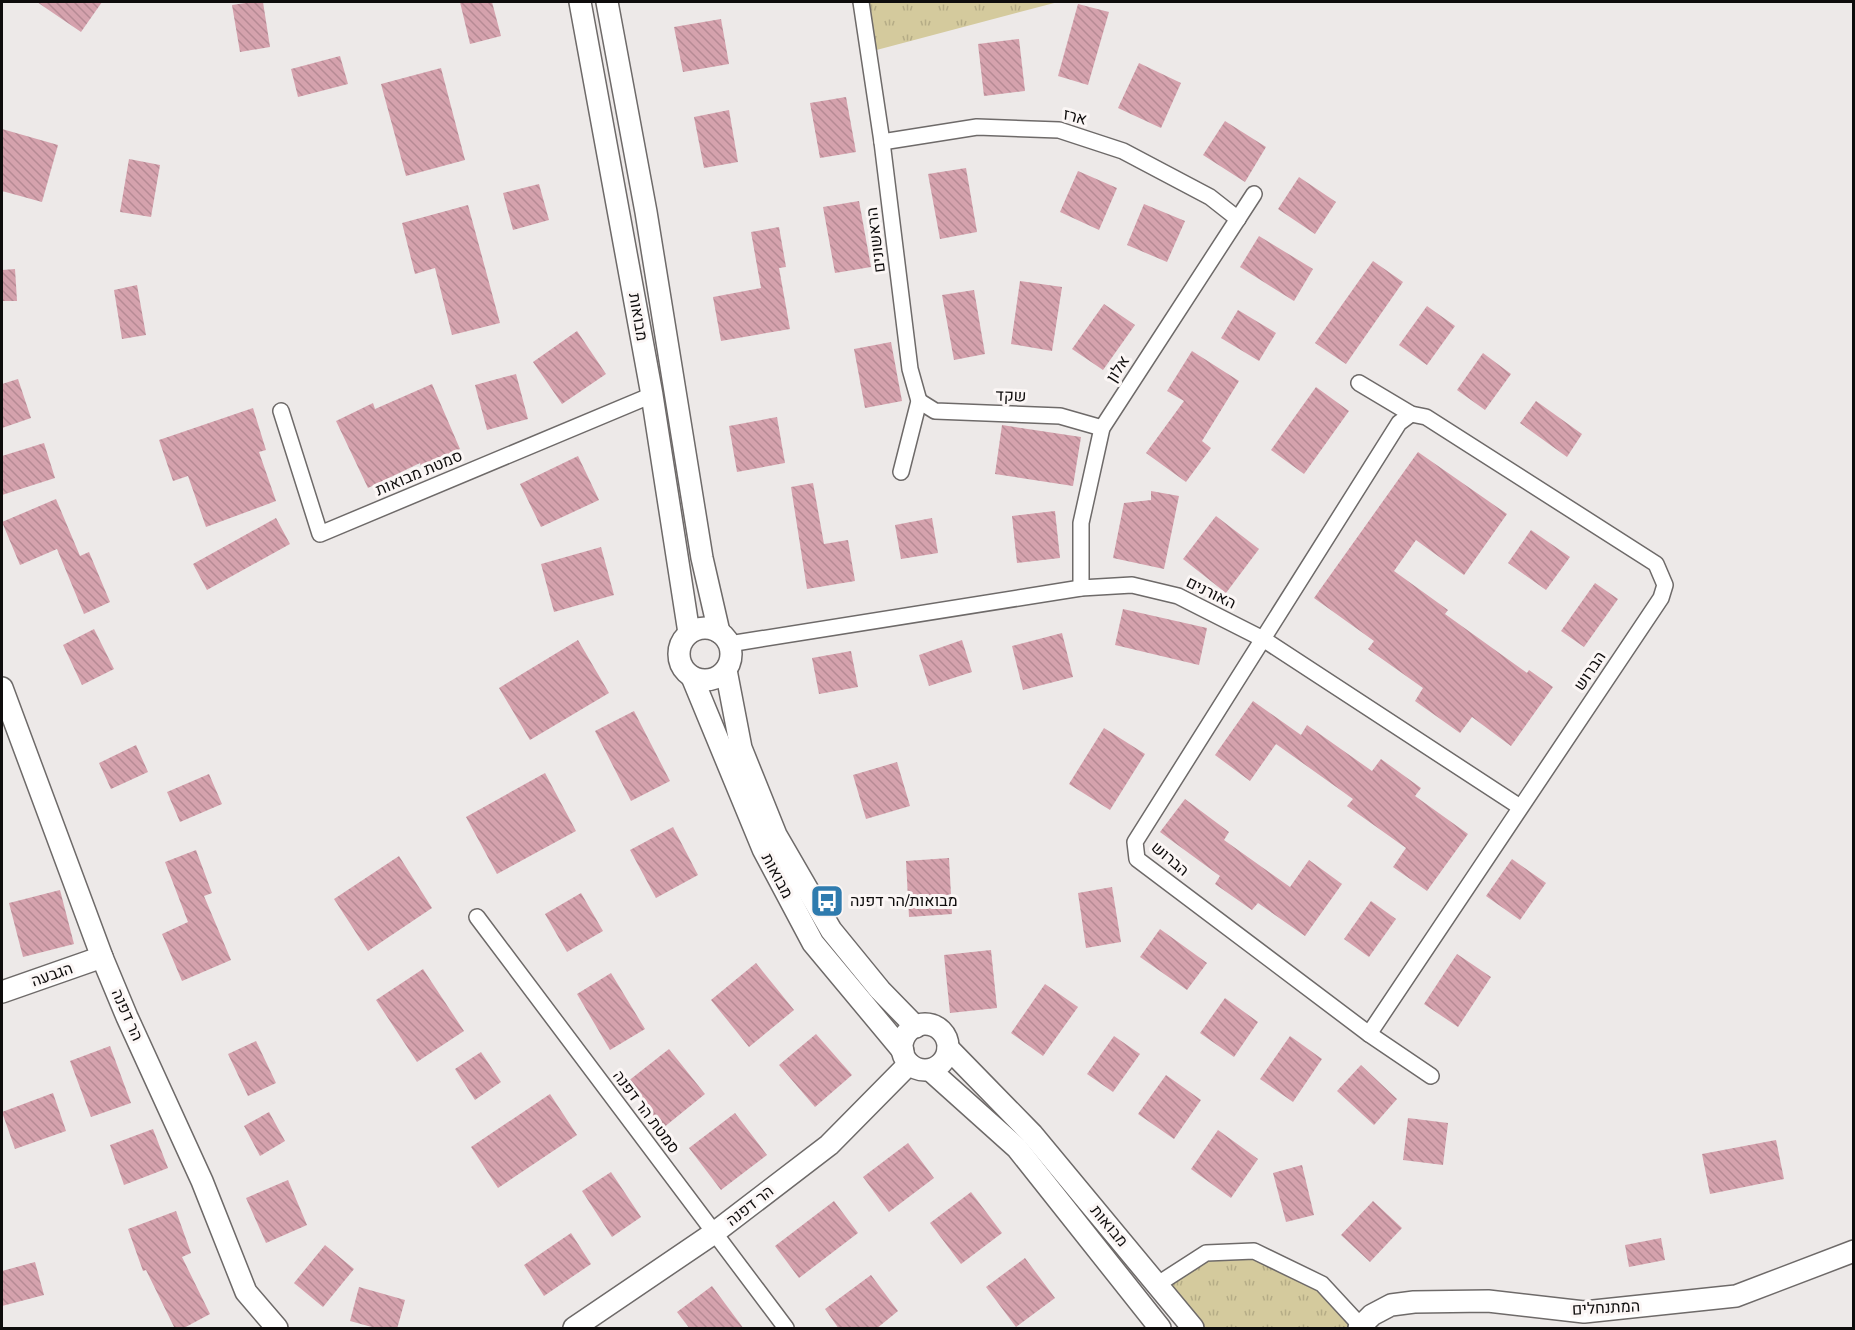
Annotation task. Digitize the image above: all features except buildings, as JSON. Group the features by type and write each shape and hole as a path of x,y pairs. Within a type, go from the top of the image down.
{"street":[{"name":"מבואות","path":"580,2 652,395 689,633"},
{"name":"מבואות","path":"607,2 646,212 702,558 724,638"},
{"name":"הראשונים","path":"861,2 882,142 910,369 919,401 901,472"},
{"name":"ארז","path":"882,142 977,127 1059,130 1123,151 1210,197 1238,219"},
{"name":"אלון","path":"1082,588 1081,523 1102,428 1254,194"},
{"name":"הברוש","path":"1359,383 1412,414 1426,417 1656,564 1665,585 1660,598 1369,1034"},
{"name":"סמטת מבואות","path":"281,411 320,534 652,395"},
{"name":"שקד","path":"919,401 935,411 1060,416 1102,428"},
{"name":"הברוש","path":"1412,414 1399,423 1135,842 1137,859 1369,1034 1431,1076"},
{"name":"האורנים","path":"724,638 1082,588 1132,585 1178,596 1263,639 1520,807"},
{"path":"704,628 724,638 730,662 726,670 714,679 706,680 692,677 686,672 679,656 680,647 689,633 704,628"},
{"name":"מבואות","path":"726,670 741,748 776,835 831,930 880,990 916,1027"},
{"name":"מבואות","path":"692,677 763,849 813,943 906,1057"},
{"name":"הר דפנה","path":"2,688 102,957 202,1181 246,1292 277,1329"},
{"name":"סמטת הר דפנה","path":"477,917 786,1329"},
{"name":"הגבעה","path":"2,992 102,957"},
{"path":"931,1025 943,1033 948,1048 943,1062 930,1070 915,1068 906,1057 905,1036 916,1027 931,1025"},
{"name":"מבואות","path":"948,1048 1032,1134 1193,1329"},
{"name":"הר דפנה","path":"574,1329 714,1233 829,1144 906,1057"},
{"name":"מבואות","path":"930,1070 1017,1149 1160,1329"},
{"path":"1158,1284 1206,1253 1254,1251 1322,1284 1360,1327"},
{"name":"המתנחלים","path":"1360,1327 1391,1305 1414,1302 1488,1301 1584,1312 1736,1296 1854,1251"}],"green space":[{"path":"861,2 1058,2 869,52"},
{"path":"1254,1251 1322,1284 1359,1328 1193,1328 1158,1284 1206,1253"}],"place":[{"name":"מבואות/הר דפנה","path":"827,901"}]}
